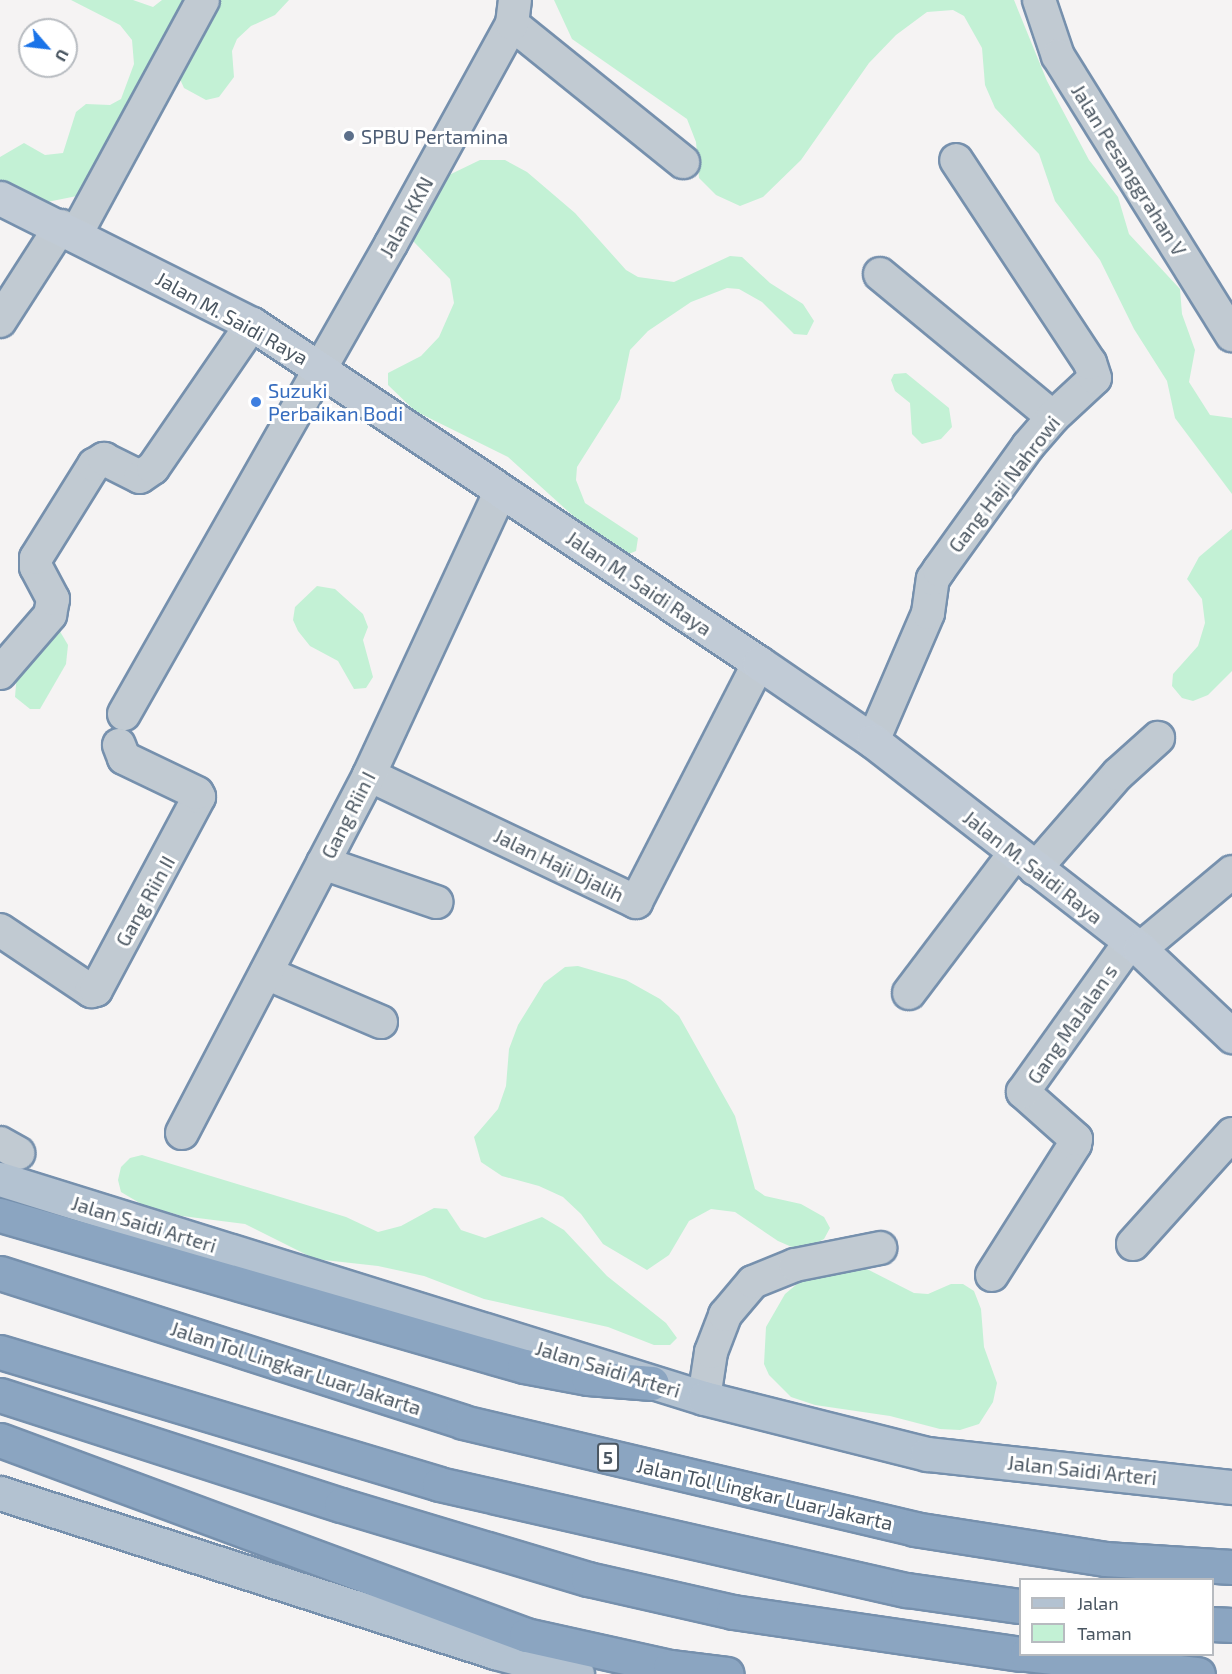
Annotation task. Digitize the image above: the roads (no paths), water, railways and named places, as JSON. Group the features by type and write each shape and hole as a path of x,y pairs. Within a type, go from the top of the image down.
{"highway":[{"path":"0,1215 524,1366 588,1378 651,1383"},
{"name":"Jalan Tol Lingkar Luar Jakarta","path":"0,1273 475,1425 914,1529 1105,1559 1232,1567"},
{"path":"0,1352 439,1484 907,1590 1019,1606"},
{"path":"0,1395 341,1505 588,1579 733,1612 1019,1654"},
{"path":"0,1440 526,1635 670,1667 727,1674"},
{"path":"1214,1624 1232,1625"},
{"path":"1044,1656 1198,1674"}],"main road":[{"name":"Jalan Saidi Arteri","path":"6,1158 651,1383 704,1398 927,1454 1232,1487"},
{"path":"0,1493 495,1652 577,1674"}],"street":[{"path":"0,321 69,230 203,0"},
{"name":"Jalan Pesanggrahan V","path":"1039,0 1058,56 1232,334"},
{"path":"514,12 683,162"},
{"name":"Jalan KKN","path":"323,369 514,12"},
{"name":"Gang Haji Nahrowi","path":"873,741 928,613 933,579 1053,417 1093,384 1092,370 956,160"},
{"name":"Jalan M. Saidi Raya","path":"0,198 69,230 252,324 323,369 759,663 873,741 1135,945 1232,1036"},
{"path":"880,274 1053,417"},
{"path":"0,674 50,615 53,599 36,567 36,558 94,465 104,459 140,477 153,468 252,324"},
{"path":"124,714 323,369"},
{"name":"Gang Riin I","path":"182,1132 369,774 501,491"},
{"name":"Jalan Haji Djalih","path":"369,774 636,902 759,663"},
{"path":"909,993 1025,861 1158,738"},
{"name":"Gang Riin II","path":"0,930 91,992 96,990 199,797 197,793 124,758 119,746"},
{"path":"323,863 436,902"},
{"path":"1135,945 1232,872"},
{"name":"Gang MaJalan s","path":"992,1275 1076,1141 1023,1092 1135,945"},
{"path":"266,973 381,1022"},
{"path":"1133,1244 1232,1134"},
{"path":"704,1398 711,1352 725,1315 753,1282 795,1264 880,1248"}],"place":[{"name":"SPBU Pertamina","path":"349,136"},
{"name":"Suzuki Perbaikan Bodi","path":"256,402"}]}
